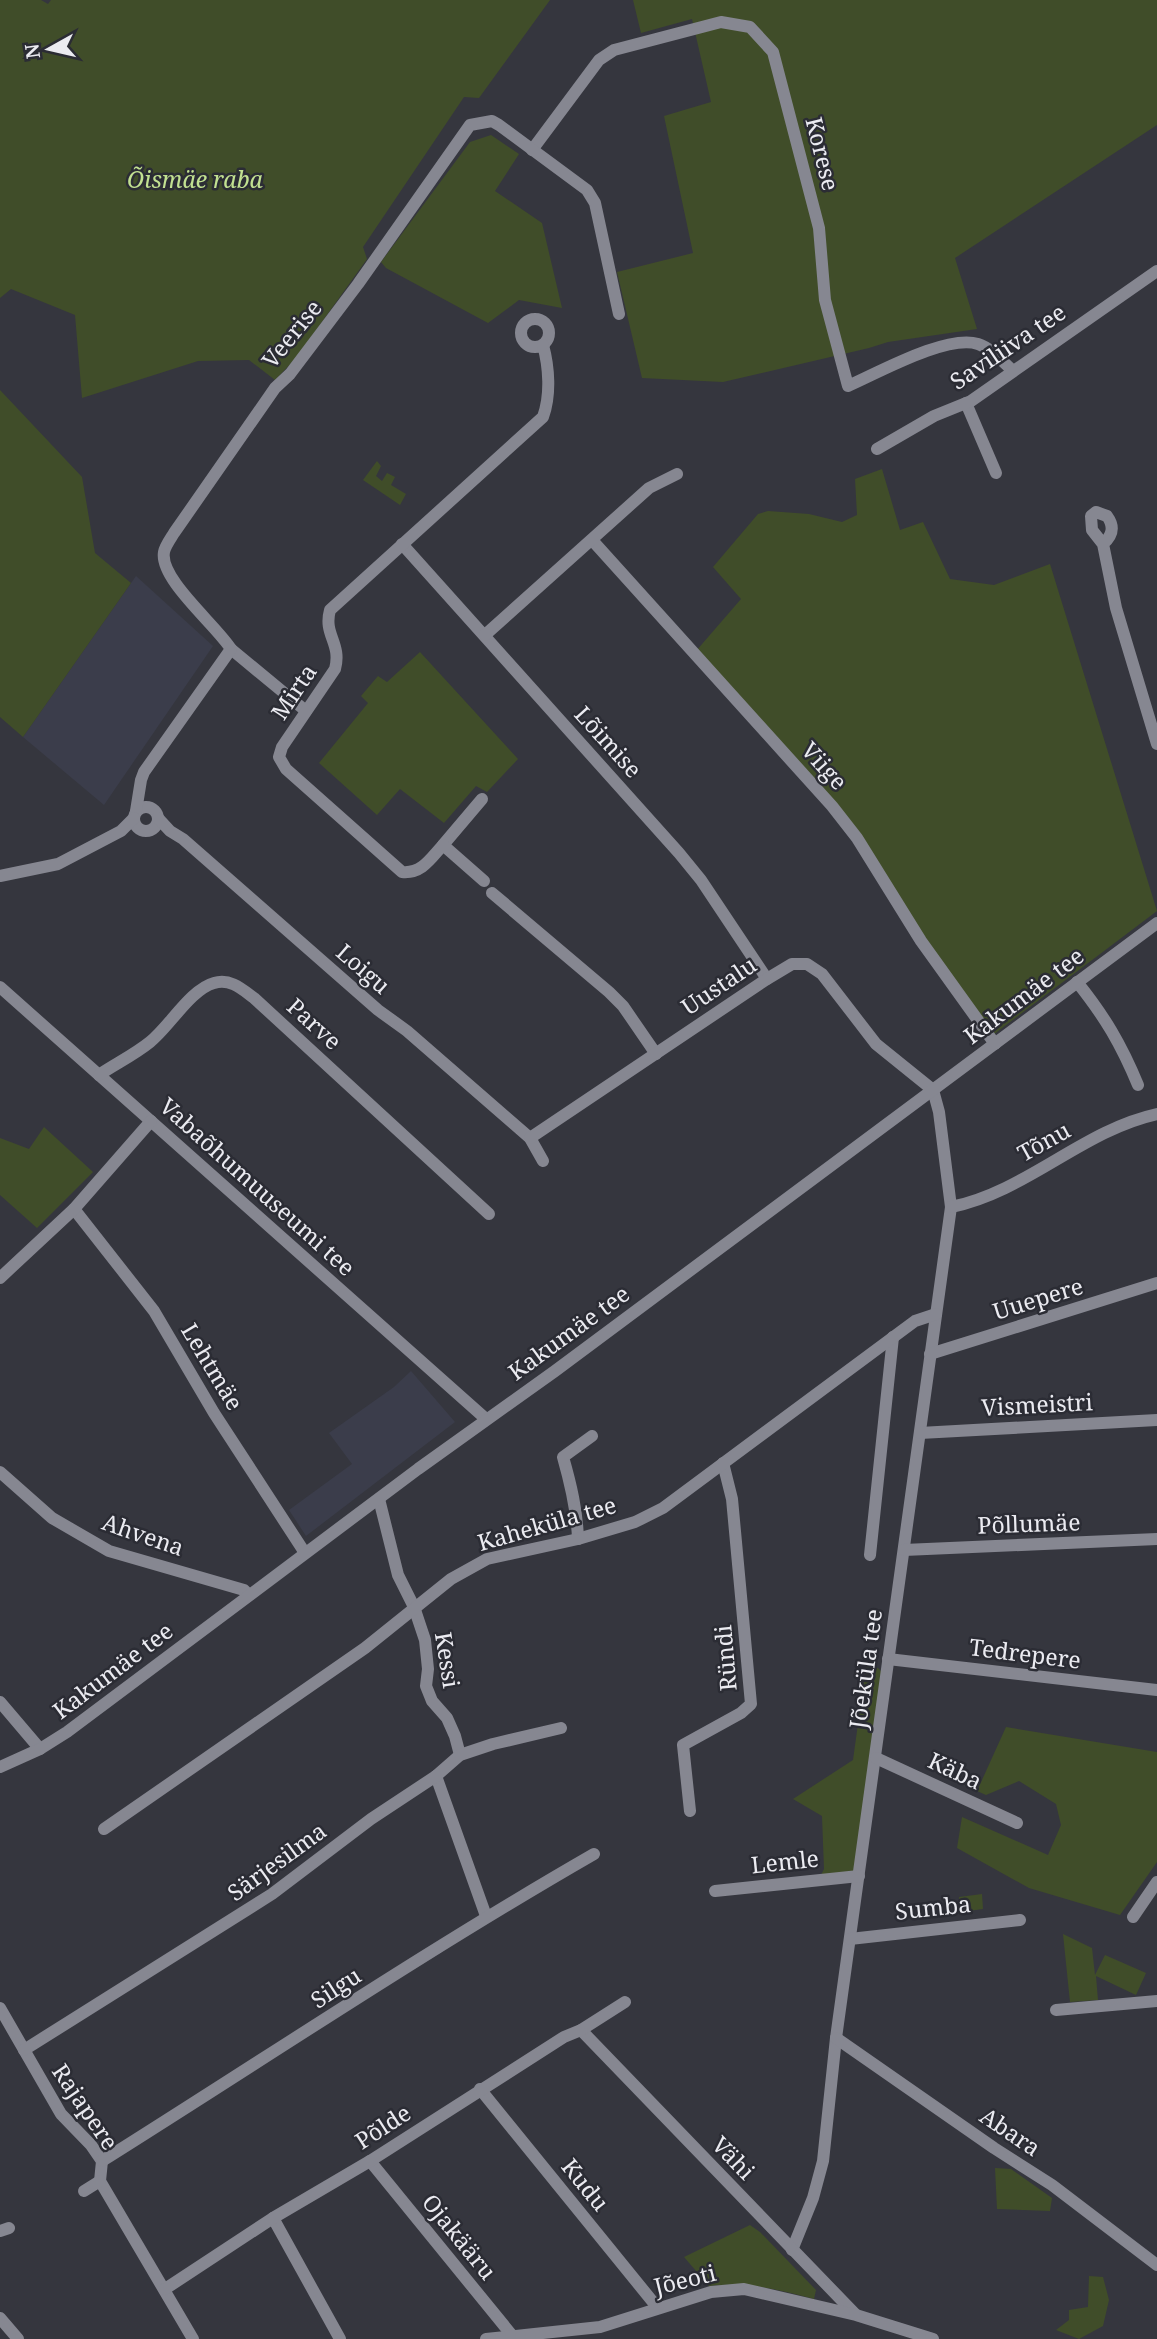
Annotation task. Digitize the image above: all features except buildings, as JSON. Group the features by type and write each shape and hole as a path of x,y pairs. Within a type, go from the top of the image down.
{"street":[{"name":"Korese","path":"532,150 599,60 614,50 721,22 750,27 773,52 786,95 819,228 825,300 848,386 926,351 950,344 976,343 985,347 1013,371"},
{"name":"Veerise","path":"231,649 222,634 177,588 164,565 164,551 275,388 290,374 358,284 470,125 492,121 587,190 595,203 619,314"},
{"name":"Saviliiva tee","path":"877,449 934,416 966,403 1157,271"},
{"name":"Mirta","path":"482,799 420,870 402,872 286,769 279,757 282,747 335,669 338,657 328,628 330,610 543,417 548,380 543,345"},
{"path":"966,403 996,474"},
{"path":"485,635 649,488 677,474"},
{"path":"1103,544 1110,537 1112,526 1104,514 1093,513 1092,530 1103,544 1116,608 1157,744"},
{"name":"Viige","path":"592,540 832,806 857,838 921,941 995,1044"},
{"name":"Lõimise","path":"402,544 679,853 701,880 767,979"},
{"path":"151,821 136,825 135,815 145,772 231,649 306,710"},
{"path":"139,792 151,821"},
{"path":"135,815 143,807 151,821"},
{"name":"Loigu","path":"121,831 135,815"},
{"name":"Loigu","path":"0,876 58,864 121,831 151,821 183,839 378,1010 407,1031 530,1138"},
{"path":"443,845 484,881"},
{"path":"492,893 609,992 623,1006 656,1054"},
{"name":"Kakumäe tee","path":"0,1767 40,1749 67,1732 1157,923"},
{"name":"Uustalu","path":"530,1138 792,964 807,964 822,974 876,1044 933,1090"},
{"name":"Parve","path":"99,1075 150,1042 199,992 213,983 227,981 254,998 489,1214"},
{"path":"1077,982 1103,1014 1124,1050 1138,1085"},
{"name":"Vabaõhumuuseumi tee","path":"0,987 486,1419"},
{"name":"Jõeküla tee","path":"792,2249 813,2198 823,2161 836,2038 951,1207 939,1112 933,1090"},
{"name":"Tõnu","path":"951,1207 970,1203 1049,1166 1100,1135 1136,1118 1157,1114"},
{"path":"0,1278 74,1209 151,1121"},
{"path":"530,1138 543,1161"},
{"name":"Lehtmäe","path":"74,1209 154,1311 214,1413 305,1553"},
{"name":"Uuepere","path":"930,1354 1157,1283"},
{"name":"Kaheküla tee","path":"104,1829 365,1648 451,1579 487,1559 578,1539 635,1522 663,1508 915,1321 936,1314"},
{"path":"870,1555 894,1337"},
{"name":"Vismeistri","path":"920,1433 1157,1420"},
{"path":"578,1539 577,1512 563,1457 592,1436"},
{"name":"Ründi","path":"690,1811 683,1745 741,1713 751,1703 732,1499 723,1463"},
{"name":"Ahvena","path":"0,1472 52,1518 108,1551 244,1590 249,1595"},
{"name":"Kessi","path":"379,1499 398,1576 414,1607 425,1640 428,1669 426,1686 432,1701 447,1718 460,1755"},
{"name":"Põllumäe","path":"904,1550 1157,1539"},
{"name":"Tedrepere","path":"888,1659 1157,1690"},
{"path":"0,1702 40,1749"},
{"name":"Särjesilma","path":"23,2050 272,1894 371,1819 436,1776 460,1755 493,1744 561,1728"},
{"name":"Käba","path":"876,1758 1017,1823"},
{"path":"436,1776 486,1916"},
{"name":"Silgu","path":"102,2161 486,1916 594,1854"},
{"name":"Lemle","path":"715,1891 859,1876"},
{"path":"1133,1917 1157,1882"},
{"name":"Sumba","path":"850,1939 1020,1920"},
{"path":"1056,2010 1157,2001"},
{"name":"Põlde","path":"165,2289 273,2218 370,2161 564,2037 581,2030 625,2002"},
{"name":"Rajapere","path":"0,2008 61,2114 91,2145 102,2161 100,2180 193,2339"},
{"name":"Vähi","path":"581,2030 856,2315"},
{"name":"Abara","path":"836,2038 1052,2185 1157,2265"},
{"name":"Kudu","path":"480,2090 657,2307"},
{"name":"Ojakääru","path":"370,2161 514,2337"},
{"path":"83,2192 100,2180"},
{"path":"273,2218 340,2339"},
{"name":"Jõeoti","path":"486,2339 600,2327 711,2292 744,2289 856,2315 933,2339"},
{"path":"0,2318 18,2339"}],"shaded area":[{"path":"136,576 213,646 104,805 23,737"},
{"path":"411,1371 455,1422 306,1536 289,1510 352,1464 329,1433 394,1387"}],"green space":[{"name":"Õismäe raba","path":"0,0 41,0 48,4 51,0 550,0 479,98 464,97 363,247 367,259 296,358 275,380 249,360 198,361 82,398 75,315 11,289 0,298"},
{"path":"633,0 1157,0 1157,125 955,258 977,329 888,342 723,382 642,378 617,272 693,253 664,116 711,102 692,19 641,33"},
{"path":"491,135 519,154 495,191 542,223 562,308 519,300 488,323 386,268 381,262 470,142"},
{"path":"0,390 82,477 95,553 131,583 23,737 0,717"},
{"path":"377,461 381,466 376,476 382,481 387,473 395,477 391,485 406,494 400,505 363,480"},
{"path":"882,469 900,530 923,522 950,579 994,585 1050,564 1157,911 993,1035 933,954 876,864 696,651 741,599 713,567 758,514 768,511 809,514 842,522 857,515 855,479"},
{"path":"420,652 518,759 487,792 476,786 444,823 400,789 377,815 319,763 368,703 361,696 378,676 387,682"},
{"path":"44,1127 93,1172 37,1228 0,1195 0,1138 29,1149"},
{"path":"866,1666 878,1668 882,1672 854,1871 820,1877 824,1869 822,1816 793,1799 853,1760"},
{"path":"1006,1727 1157,1752 1157,1862 1120,1915 1029,1888 957,1848 962,1817 1048,1855 1061,1825 1056,1804 1019,1781 986,1795 977,1791"},
{"path":"982,1894 983,1909 961,1912 959,1897"},
{"path":"1063,1934 1092,1948 1095,1975 1105,1955 1146,1973 1136,1995 1096,1976 1098,2000 1070,2002"},
{"path":"995,2168 1011,2169 1052,2198 1050,2211 997,2209"},
{"path":"750,2225 816,2290 814,2299 762,2287 709,2286 684,2257"},
{"path":"1089,2276 1103,2277 1109,2300 1103,2326 1079,2339 1056,2330 1069,2320 1069,2310 1088,2307"}]}
